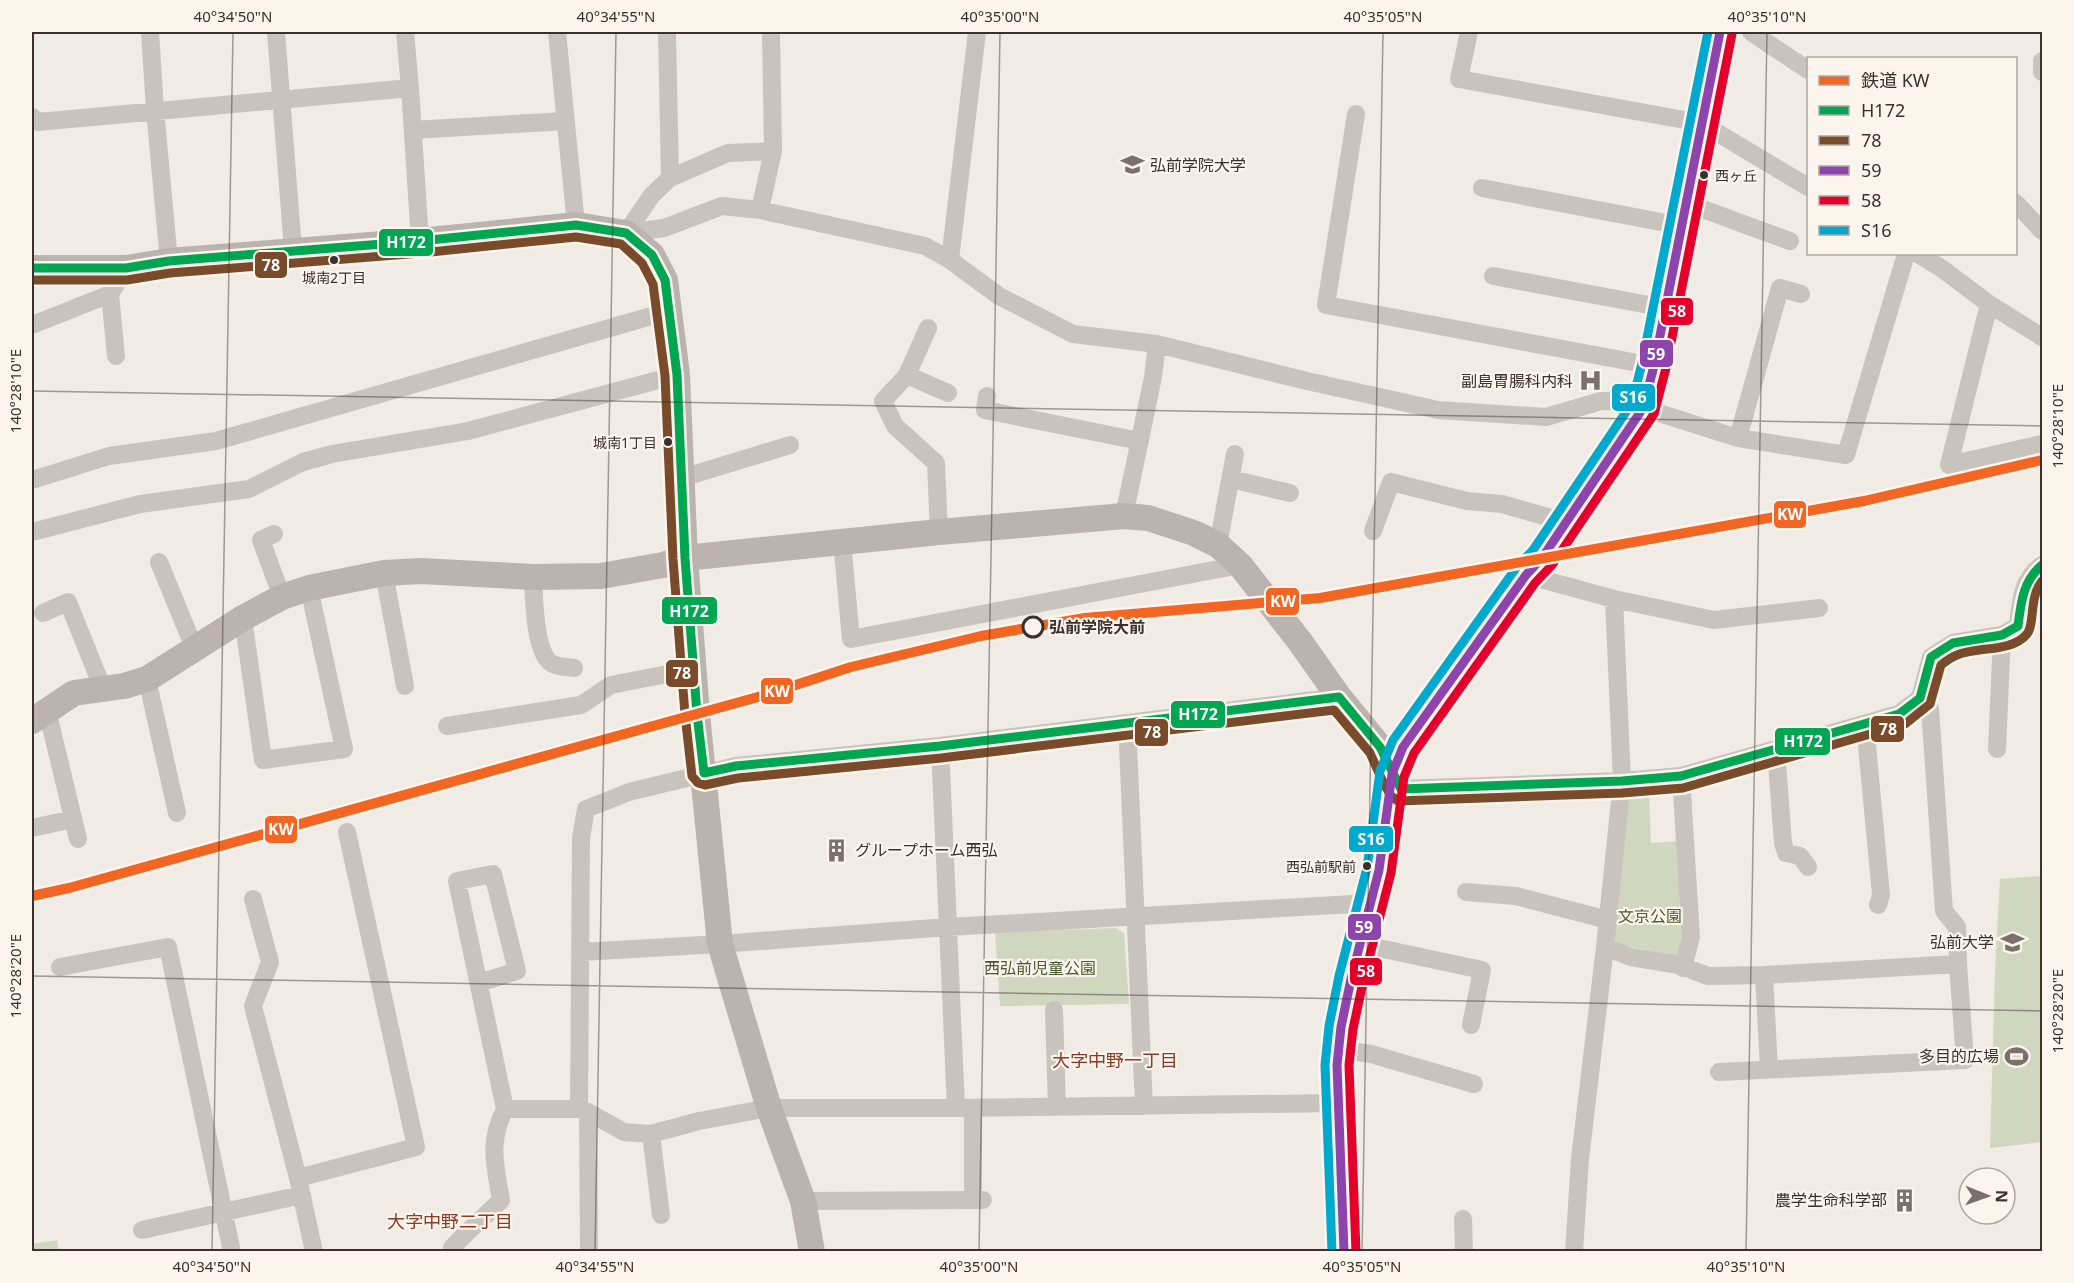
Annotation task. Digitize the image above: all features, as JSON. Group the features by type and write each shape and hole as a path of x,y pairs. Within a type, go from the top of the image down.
{"street":[{"path":"150,32 154,110 169,261"},
{"path":"276,32 293,250"},
{"path":"405,32 420,241"},
{"path":"557,32 576,225"},
{"path":"667,32 670,178"},
{"path":"760,210 773,151 771,32"},
{"path":"950,260 977,32"},
{"path":"1469,32 1459,79 1701,123 1807,186"},
{"path":"1344,1251 1338,1049 1342,1018 1371,903 1385,835 1392,774 1403,747 1526,575 1542,558 1644,408 1720,32"},
{"path":"1751,32 1807,69"},
{"path":"2043,61 2043,72"},
{"path":"32,117 38,122 410,88"},
{"path":"1356,114 1326,305 1654,366"},
{"path":"413,130 565,121"},
{"path":"626,233 652,195 670,178 728,153 773,151"},
{"path":"1482,188 1684,214 1790,241"},
{"path":"2017,204 2043,231"},
{"path":"32,268 126,268 169,261 420,241 576,225 626,233 664,228 722,206 760,210 925,246 950,260 999,296 1073,334 1158,344 1307,381 1438,410 1546,417 1600,401 1632,402 1644,408 1738,438 1846,455 1906,255"},
{"path":"626,233 651,255 665,280 677,375 685,558 693,669 720,944 769,1108 803,1201 812,1251"},
{"path":"1920,255 1989,304 2043,337"},
{"path":"32,325 110,294 126,268"},
{"path":"1493,276 1665,308"},
{"path":"1738,438 1780,288 1801,294"},
{"path":"110,294 116,356"},
{"path":"1989,304 1949,465 2043,444"},
{"path":"32,480 109,456 216,441 669,311"},
{"path":"928,328 907,375 883,401 895,426 936,463 939,532"},
{"path":"1124,516 1158,344"},
{"path":"32,532 140,504 249,489 303,462 332,454 468,431 677,375"},
{"path":"907,375 948,393"},
{"path":"987,396 985,410 1140,441"},
{"path":"682,478 790,445"},
{"path":"1218,545 1235,454"},
{"path":"1231,479 1290,493"},
{"path":"1373,531 1391,482 1467,501 1502,504 1565,522"},
{"path":"78,839 39,716 75,693 124,686 147,679 243,618 282,597 309,588 384,573 421,571 533,577 601,576 663,566 685,558 1124,516 1148,518 1194,533 1218,545 1240,565 1301,643 1339,697 1380,747 1401,789 1622,781 1681,776 1899,714 1920,698 1931,657 1953,643 2002,635 2018,626 2022,590 2032,572 2043,565"},
{"path":"274,534 261,540 282,597"},
{"path":"842,542 851,639 1240,565"},
{"path":"159,562 195,650"},
{"path":"384,573 405,686"},
{"path":"1526,575 1614,599 1714,620 1819,608"},
{"path":"533,577 540,642 546,657 553,665 574,668"},
{"path":"243,618 263,760 344,749 309,588"},
{"path":"1574,1251 1580,1159 1622,781 1614,599"},
{"path":"43,613 68,602 103,688"},
{"path":"1997,749 2002,635"},
{"path":"447,726 581,705 611,685 693,669"},
{"path":"147,679 177,813"},
{"path":"589,1251 580,952 581,838 586,809 629,792 736,766 940,746 1339,697"},
{"path":"1719,1072 1965,1060 1957,927 1944,911 1930,708 1920,698"},
{"path":"1127,723 1144,1106"},
{"path":"1865,724 1881,895 1878,905"},
{"path":"803,1201 978,1194 964,1108 948,927 940,746"},
{"path":"1776,749 1782,843 1786,853 1800,856 1808,867"},
{"path":"1681,776 1691,937 1683,968"},
{"path":"32,828 73,819"},
{"path":"142,1230 225,1212 416,1147 347,832"},
{"path":"452,1248 468,1229 501,1200 493,1148 497,1125 505,1109 457,881 493,874 517,970 480,983"},
{"path":"1466,892 1516,896 1608,920"},
{"path":"253,899 270,962 253,1006 300,1186 314,1251"},
{"path":"580,952 948,927 1371,903"},
{"path":"1360,944 1482,970 1472,1025"},
{"path":"60,967 168,947 232,1251"},
{"path":"1605,947 1631,957 1679,965 1708,976 1958,964"},
{"path":"1764,975 1769,1069"},
{"path":"1054,1010 1058,1107"},
{"path":"1338,1049 1371,1054 1474,1084"},
{"path":"505,1109 583,1111 624,1132 651,1134 699,1121 769,1108 1338,1103"},
{"path":"651,1134 661,1215"},
{"path":"1463,1219 1464,1251"}],"green space":[{"name":"文京公園","path":"1637,790 1649,791 1651,843 1681,841 1686,937 1682,952 1675,956 1617,944 1612,937 1629,798"},
{"name":"多目的広場","path":"2042,876 2042,1142 1990,1148 2000,879"},
{"name":"西弘前児童公園","path":"1116,928 1124,933 1129,1004 1000,1006 995,932"},
{"path":"57,1240 59,1251 32,1251 32,1244"}],"rail line":[{"name":"KW","path":"32,896 69,888 765,695 851,667 981,636 1085,618 1320,598 1864,501 2042,460"}],"transit line":[{"name":"S16","path":"1332,1252 1325,1065 1329,1026 1339,976 1367,868 1380,771 1393,740 1516,568 1533,550 1632,403 1708,32"},
{"name":"59","path":"1344,1252 1337,1065 1341,1027 1351,979 1379,870 1392,774 1403,747 1526,575 1542,558 1643,408 1654,366 1720,32"},
{"name":"58","path":"1356,1252 1349,1065 1353,1029 1363,982 1391,873 1404,777 1414,753 1535,583 1552,565 1654,414 1666,368 1732,34"},
{"name":"H172","path":"32,268 126,268 169,261 420,241 576,225 626,233 652,255 665,280 677,375 685,558 704,773 736,766 940,746 1339,697 1380,747 1401,789 1622,781 1681,776 1899,714 1920,698 1931,657 1953,643 2002,635 2018,626 2027,585 2042,565"},
{"name":"78","path":"32,280 127,280 170,273 421,253 576,237 621,244 642,263 653,284 665,376 673,559 685,715 692,776 698,783 705,785 738,778 941,758 1334,710 1370,753 1391,796 1398,801 1622,793 1683,788 1905,724 1930,704 1941,665 1945,662 1965,652 2012,644 2027,634 2031,624 2035,595 2042,581"}],"place":[{"name":"弘前学院大学","path":"1132,165"},
{"name":"西ヶ丘","path":"1704,175"},
{"name":"城南2丁目","path":"334,260"},
{"name":"副島胃腸科内科","path":"1591,381"},
{"name":"城南1丁目","path":"668,442"},
{"name":"弘前学院大前","path":"1033,627"},
{"name":"グループホーム西弘","path":"837,850"},
{"name":"西弘前駅前","path":"1367,866"},
{"name":"弘前大学","path":"2012,942"},
{"name":"多目的広場","path":"2017,1056"},
{"name":"農学生命科学部","path":"1905,1200"}],"district":[{"name":"大字中野一丁目","path":"1115,1061"},
{"name":"大字中野二丁目","path":"450,1222"}]}
